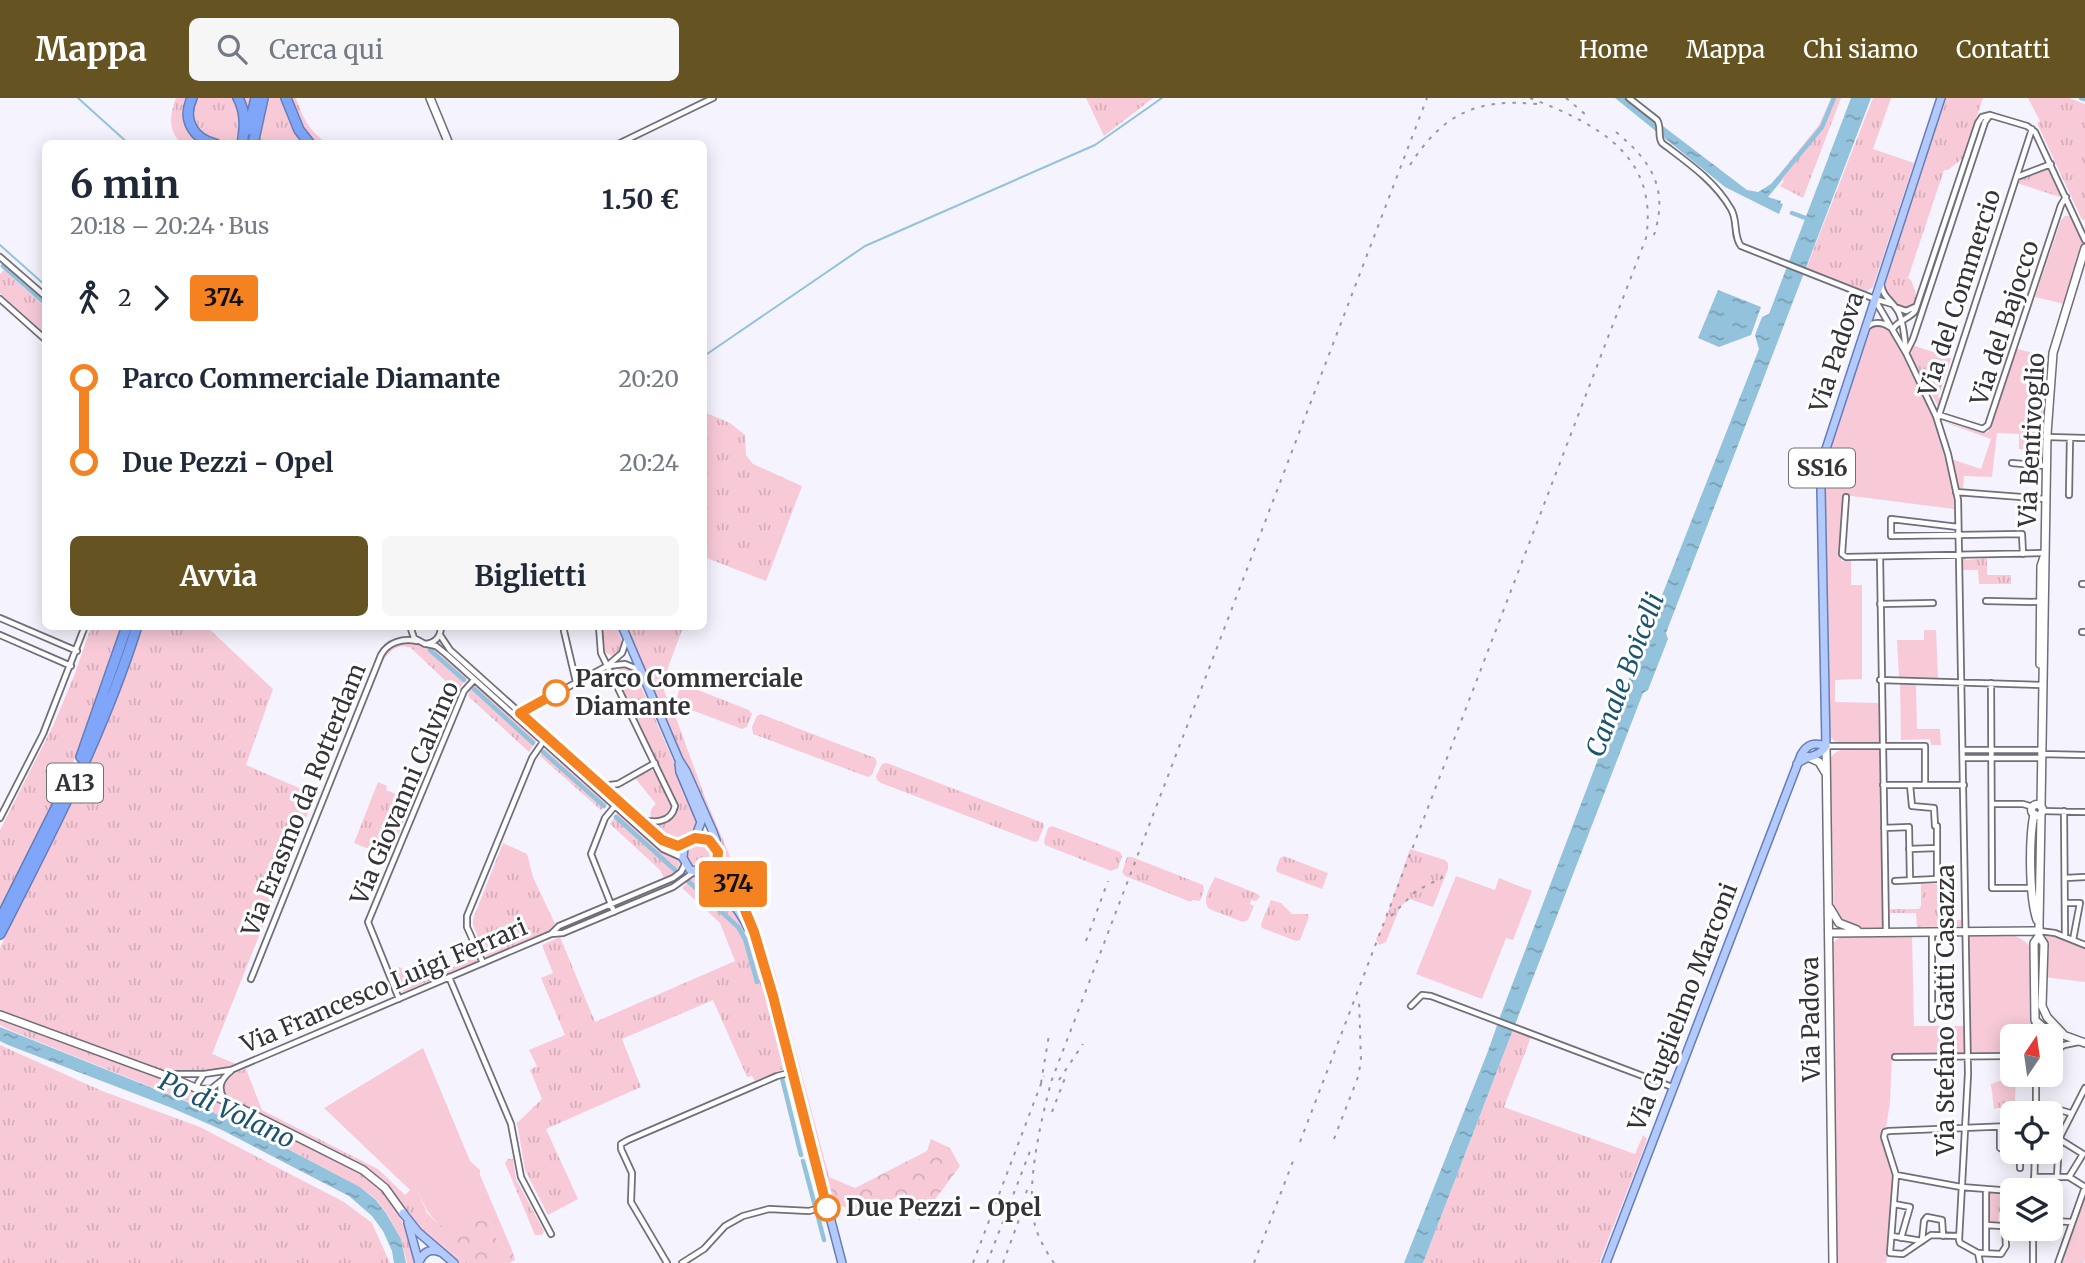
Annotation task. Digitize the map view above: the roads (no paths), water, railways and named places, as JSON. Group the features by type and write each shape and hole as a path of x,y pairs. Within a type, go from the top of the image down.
{"highway":[{"path":"192,98 188,111 191,127 207,140"},
{"path":"238,98 245,124 243,140"},
{"path":"244,140 256,98"},
{"path":"254,140 263,98"},
{"path":"286,98 299,130 307,140"},
{"name":"A13","path":"0,920 83,754 126,630"},
{"name":"A13","path":"0,934 88,756 137,630"}],"main road":[{"name":"Via Padova","path":"1826,746 1821,489 1823,467 1830,435 1941,98"},
{"path":"623,630 716,840 716,863 708,871 695,872"},
{"name":"Via Padova","path":"1806,746 1819,736 1825,711"},
{"path":"1797,765 1801,760 1821,753 1826,746 1806,746"},
{"name":"Via Guglielmo Marconi","path":"1606,1263 1806,746"},
{"path":"679,760 680,772 701,822 683,853 684,861 719,888 735,905 760,957"},
{"path":"691,841 709,840 716,848"},
{"path":"716,863 738,893 751,926 823,1207 842,1263"},
{"path":"403,1213 419,1263 424,1238"},
{"path":"403,1213 424,1238 454,1263"},
{"path":"419,1263 427,1252 441,1252"}],"street":[{"path":"430,98 447,140"},
{"path":"626,140 713,98"},
{"path":"1629,98 1659,122 1659,139 1662,143 1702,175 1730,207 1739,245 1906,311 1918,303"},
{"path":"1906,354 1916,332 1986,120 1990,115"},
{"path":"1894,333 1898,322 1912,315 1918,303 1979,120 1990,115 2032,129 2085,240"},
{"name":"Via del Commercio","path":"1938,417 2032,129"},
{"name":"Via del Commercio","path":"2017,178 2051,164"},
{"path":"1963,166 1970,168"},
{"name":"Via del Bajocco","path":"1938,417 1981,429 1988,425 2061,205 2066,197"},
{"name":"Via del Bajocco","path":"2058,219 2070,205"},
{"name":"Via del Bajocco","path":"2058,219 2066,213 2075,215"},
{"path":"2075,215 2085,223"},
{"name":"Via Bentivoglio","path":"2039,930 2042,848 2038,810 2044,680 2040,668 2043,647 2047,437 2053,353 2085,248"},
{"path":"1,259 42,294"},
{"path":"1881,281 1884,295 1894,306 1901,321 1906,354"},
{"path":"0,299 42,336"},
{"name":"Via Stefano Gatti Casazza","path":"1875,299 1938,417 1956,492 1964,785 1967,1056 1959,1236"},
{"path":"1866,328 1878,323 1888,326 1898,338 1905,339 1916,332"},
{"path":"2047,437 2085,438"},
{"path":"2068,495 2070,438"},
{"path":"2012,463 2047,466"},
{"path":"1956,492 2046,499"},
{"path":"1846,497 1842,552 1846,557 2045,554"},
{"path":"1958,527 1891,519 1891,536 2022,534 2023,554"},
{"name":"Via Bentivoglio","path":"2043,647 2040,602 2041,566 2045,554"},
{"path":"1880,557 1886,932"},
{"path":"1986,601 2040,602"},
{"path":"1880,604 1933,603"},
{"path":"0,618 77,651"},
{"path":"0,818 43,734 84,630"},
{"name":"Via Erasmo da Rotterdam","path":"251,979 381,655 408,630"},
{"path":"411,630 417,641"},
{"path":"428,644 435,641 441,630"},
{"path":"564,630 576,682"},
{"path":"599,630 599,648 675,806 675,810 659,822 638,819"},
{"path":"0,635 71,666"},
{"path":"440,635 450,650 602,786 663,849 684,861"},
{"path":"520,713 607,666 622,653 626,637"},
{"path":"398,642 417,641 436,646 543,742 665,843 678,846 691,841"},
{"path":"607,666 625,664 640,670"},
{"name":"Via Giovanni Calvino","path":"399,999 368,922 464,691 474,680"},
{"path":"1880,680 1961,683 2044,680"},
{"path":"1991,683 1992,888 2032,888"},
{"path":"483,963 467,927 467,916 532,758 543,742"},
{"path":"1826,746 1925,746 1925,785"},
{"name":"Via Padova","path":"1826,746 1833,1263"},
{"path":"1963,748 1992,754"},
{"path":"1963,758 1992,754 2085,755"},
{"path":"1808,757 1819,762 1826,775"},
{"path":"602,786 618,783 655,763"},
{"path":"614,912 591,854 605,818 616,803 615,791 618,783"},
{"path":"1883,785 1964,785"},
{"path":"1895,881 1937,879 1937,826 1934,808 1912,806 1910,785"},
{"path":"1992,804 2023,804 2038,810 2085,813"},
{"name":"Via Bentivoglio","path":"2038,810 2031,825 2032,888 2043,944 2044,1012"},
{"path":"2064,811 2065,936"},
{"path":"1884,828 1909,827 1910,880"},
{"path":"1909,849 1937,848"},
{"name":"Via Francesco Luigi Ferrari","path":"551,934 559,926 669,880 681,872 684,861"},
{"name":"Via Francesco Luigi Ferrari","path":"158,1073 204,1074 231,1070 551,934 563,933 673,887 695,872"},
{"path":"2065,878 2085,877"},
{"path":"669,880 673,887"},
{"path":"2065,903 2080,903 2073,940"},
{"path":"1829,905 1837,922 1847,928"},
{"path":"1829,933 1833,928 1865,932"},
{"path":"2035,1024 2034,943 2039,930"},
{"path":"1829,933 2039,930 2065,936 2085,945"},
{"path":"1932,931 1932,1019"},
{"path":"2002,931 2027,937 2034,943"},
{"path":"449,977 511,1124 521,1177 551,1234"},
{"path":"1411,1006 1424,994 1431,996 1672,1087"},
{"path":"2035,1017 2044,1012 2053,1024"},
{"path":"0,1015 158,1073 228,1102 363,1170 385,1188 403,1213"},
{"path":"2035,1017 2040,1024"},
{"path":"2063,1034 2082,1042"},
{"path":"2063,1046 2082,1042"},
{"path":"1895,1057 2000,1056"},
{"name":"Via Francesco Luigi Ferrari","path":"197,1088 211,1089 231,1070"},
{"path":"667,1263 631,1202 632,1173 621,1147 623,1142 790,1072"},
{"path":"197,1088 204,1074"},
{"name":"Via Francesco Luigi Ferrari","path":"221,1081 221,1095 228,1102"},
{"path":"2063,1130 2085,1087"},
{"path":"2063,1111 2070,1113"},
{"path":"1986,1224 2002,1226 2006,1231 2003,1253 1978,1253 1961,1243 1959,1236 1931,1235 1903,1254 1890,1252 1896,1175 1884,1133 1889,1130 2000,1127"},
{"path":"2063,1142 2083,1154 2069,1177"},
{"path":"2035,1164 2034,1177 2069,1177 2085,1187 2058,1263"},
{"path":"2057,1177 2058,1164"},
{"path":"1896,1175 1961,1187 2000,1190"},
{"path":"1986,1189 1986,1253"},
{"path":"1894,1205 1910,1206 1901,1238"},
{"path":"682,1263 704,1249 725,1226 738,1218 769,1209 812,1211 823,1207"},
{"path":"1922,1241 1926,1217 1942,1220 1943,1236"},
{"path":"2063,1222 2072,1222"},
{"path":"1892,1236 1922,1241"},
{"path":"2033,1241 2033,1263"},
{"path":"1978,1253 1980,1263"}],"water":[{"path":"1615,98 1626,98 1747,190 1758,192 1778,176 1782,180 1768,197 1783,204 1779,214 1725,187"},
{"path":"1851,98 1871,98 1666,633 1668,639 1648,690 1643,693 1423,1263 1404,1263 1759,349 1755,335 1762,317 1769,314"},
{"path":"1718,290 1761,307 1751,335 1719,347 1698,338"},
{"name":"Po di Volano","path":"0,1027 212,1112 360,1187 376,1200 386,1213 401,1239 406,1263 394,1263 383,1231 372,1216 349,1196 222,1130 8,1045 0,1041"}],"waterway":[{"path":"78,98 125,140"},
{"path":"707,354 865,246 1095,145 1162,98"},
{"path":"1777,181 1822,127 1834,98"},
{"path":"2081,98 2085,99"},
{"path":"1792,213 1811,220"},
{"path":"0,245 42,282"},
{"path":"3,266 42,300"},
{"path":"430,650 464,680"},
{"path":"474,689 533,743"},
{"path":"543,752 604,806"},
{"path":"616,817 675,870"},
{"path":"687,880 738,927 745,939 757,982"},
{"path":"782,1078 801,1155"},
{"path":"803,1161 815,1206"},
{"path":"817,1213 824,1240"}],"railway":[{"path":"1054,1263 1036,1229 1032,1195 1035,1156 1051,1082 1427,98"},
{"path":"1300,1142 1646,238 1647,209 1643,185 1633,164 1600,132 1530,98"},
{"path":"1566,98 1586,115"},
{"path":"1410,165 1435,134 1462,113 1496,104 1537,104"},
{"path":"1616,132 1639,154 1654,177 1659,203 1654,235"},
{"path":"1391,916 1416,891 1443,877"},
{"path":"1086,941 1108,881"},
{"path":"1334,1139 1358,1077 1361,1061 1359,1000"},
{"path":"1041,1083 1049,1035"},
{"path":"1059,1080 1083,1044"},
{"path":"973,1263 1044,1076"},
{"path":"1052,1112 1065,1078"},
{"path":"987,1263 1032,1146"},
{"path":"1254,1263 1295,1156"},
{"path":"1003,1263 1027,1190"}],"place":[{"name":"Parco Commerciale Diamante","path":"556,693"},
{"name":"Due Pezzi - Opel","path":"827,1208"}],"water label":[{"name":"Canale Boicelli","path":"1625,675"}]}
